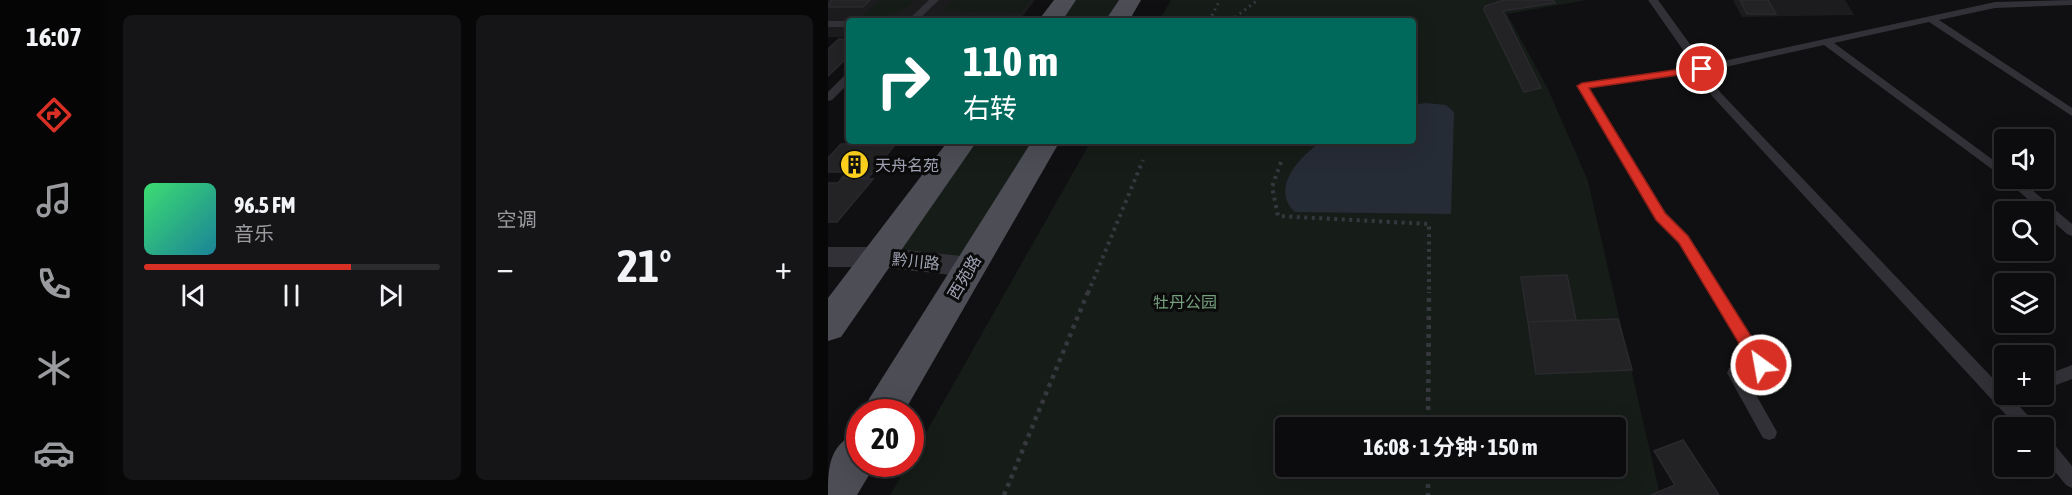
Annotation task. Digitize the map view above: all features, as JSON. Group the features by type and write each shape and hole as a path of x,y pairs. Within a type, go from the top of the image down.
{"main road":[{"path":"1052,18 1065,0"},
{"path":"1120,18 1130,0"},
{"path":"828,326 961,144"},
{"name":"西苑路","path":"891,399 1044,144"},
{"path":"833,495 846,474"}],"street":[{"name":"黔川路","path":"828,257 873,265 970,267"},
{"name":"黔川路","path":"828,273 873,265"}],"lane":[{"path":"915,18 934,0"},
{"path":"1653,0 1702,69 1716,94 1994,384"},
{"path":"1769,432 1735,373 1761,365 1684,240 1661,216 1582,86 1702,69 1995,5 2072,2"},
{"path":"1931,19 2072,113"},
{"path":"828,24 846,24"},
{"path":"1826,42 1994,167"},
{"path":"828,98 846,80"},
{"path":"2023,189 2072,231"},
{"path":"2054,379 2072,372"},
{"path":"2054,457 2072,479"}],"path":[{"path":"1211,18 1220,0"},
{"path":"1234,18 1258,0"},
{"path":"1004,495 1143,160"},
{"path":"1281,162 1272,188 1278,216 1429,224 1428,417"},
{"path":"1428,477 1428,495"}],"shaded area":[{"path":"828,0 1035,0 1021,18 846,18 846,37 828,37"},
{"path":"1733,0 1845,0 1854,15 1742,17"},
{"path":"1416,105 1446,105 1454,112 1451,214 1295,212 1288,203 1285,193 1291,173 1306,154 1318,144 1416,144"}],"green space":[{"path":"880,0 916,0 889,16 859,18"},
{"path":"953,0 1031,0 1020,13 942,11"},
{"path":"1074,0 1119,0 1108,18 1061,18"},
{"name":"牡丹公园","path":"1171,0 1587,0 1507,14 1548,89 1588,181 1660,495 890,495 900,477 924,477 924,436 1089,144 1416,144 1416,18 1161,18"},
{"path":"970,144 1031,144 966,250 960,255 952,258 894,250"}],"building":[{"path":"831,0 870,0 863,7 828,7"},
{"path":"1504,0 1553,0 1555,3 1503,11 1541,88 1524,92 1484,10 1485,6"},
{"path":"1740,0 1768,0 1776,14 1747,14"},
{"path":"839,39 846,39 846,59 828,76 828,49"},
{"name":"天舟名苑","path":"841,144 896,144 868,178 842,178 848,172 828,172 828,158"},
{"path":"842,178 873,179 837,222 828,222 828,183 838,183"},
{"path":"1567,275 1576,320 1528,322 1521,277"},
{"path":"1618,319 1632,370 1536,374 1528,322"},
{"path":"1683,440 1719,495 1651,495 1675,485 1654,451"}],"place":[{"name":"天舟名苑","path":"854,165"}],"route":[{"path":"1702,69 1582,86 1661,216 1684,240 1761,365"}]}
